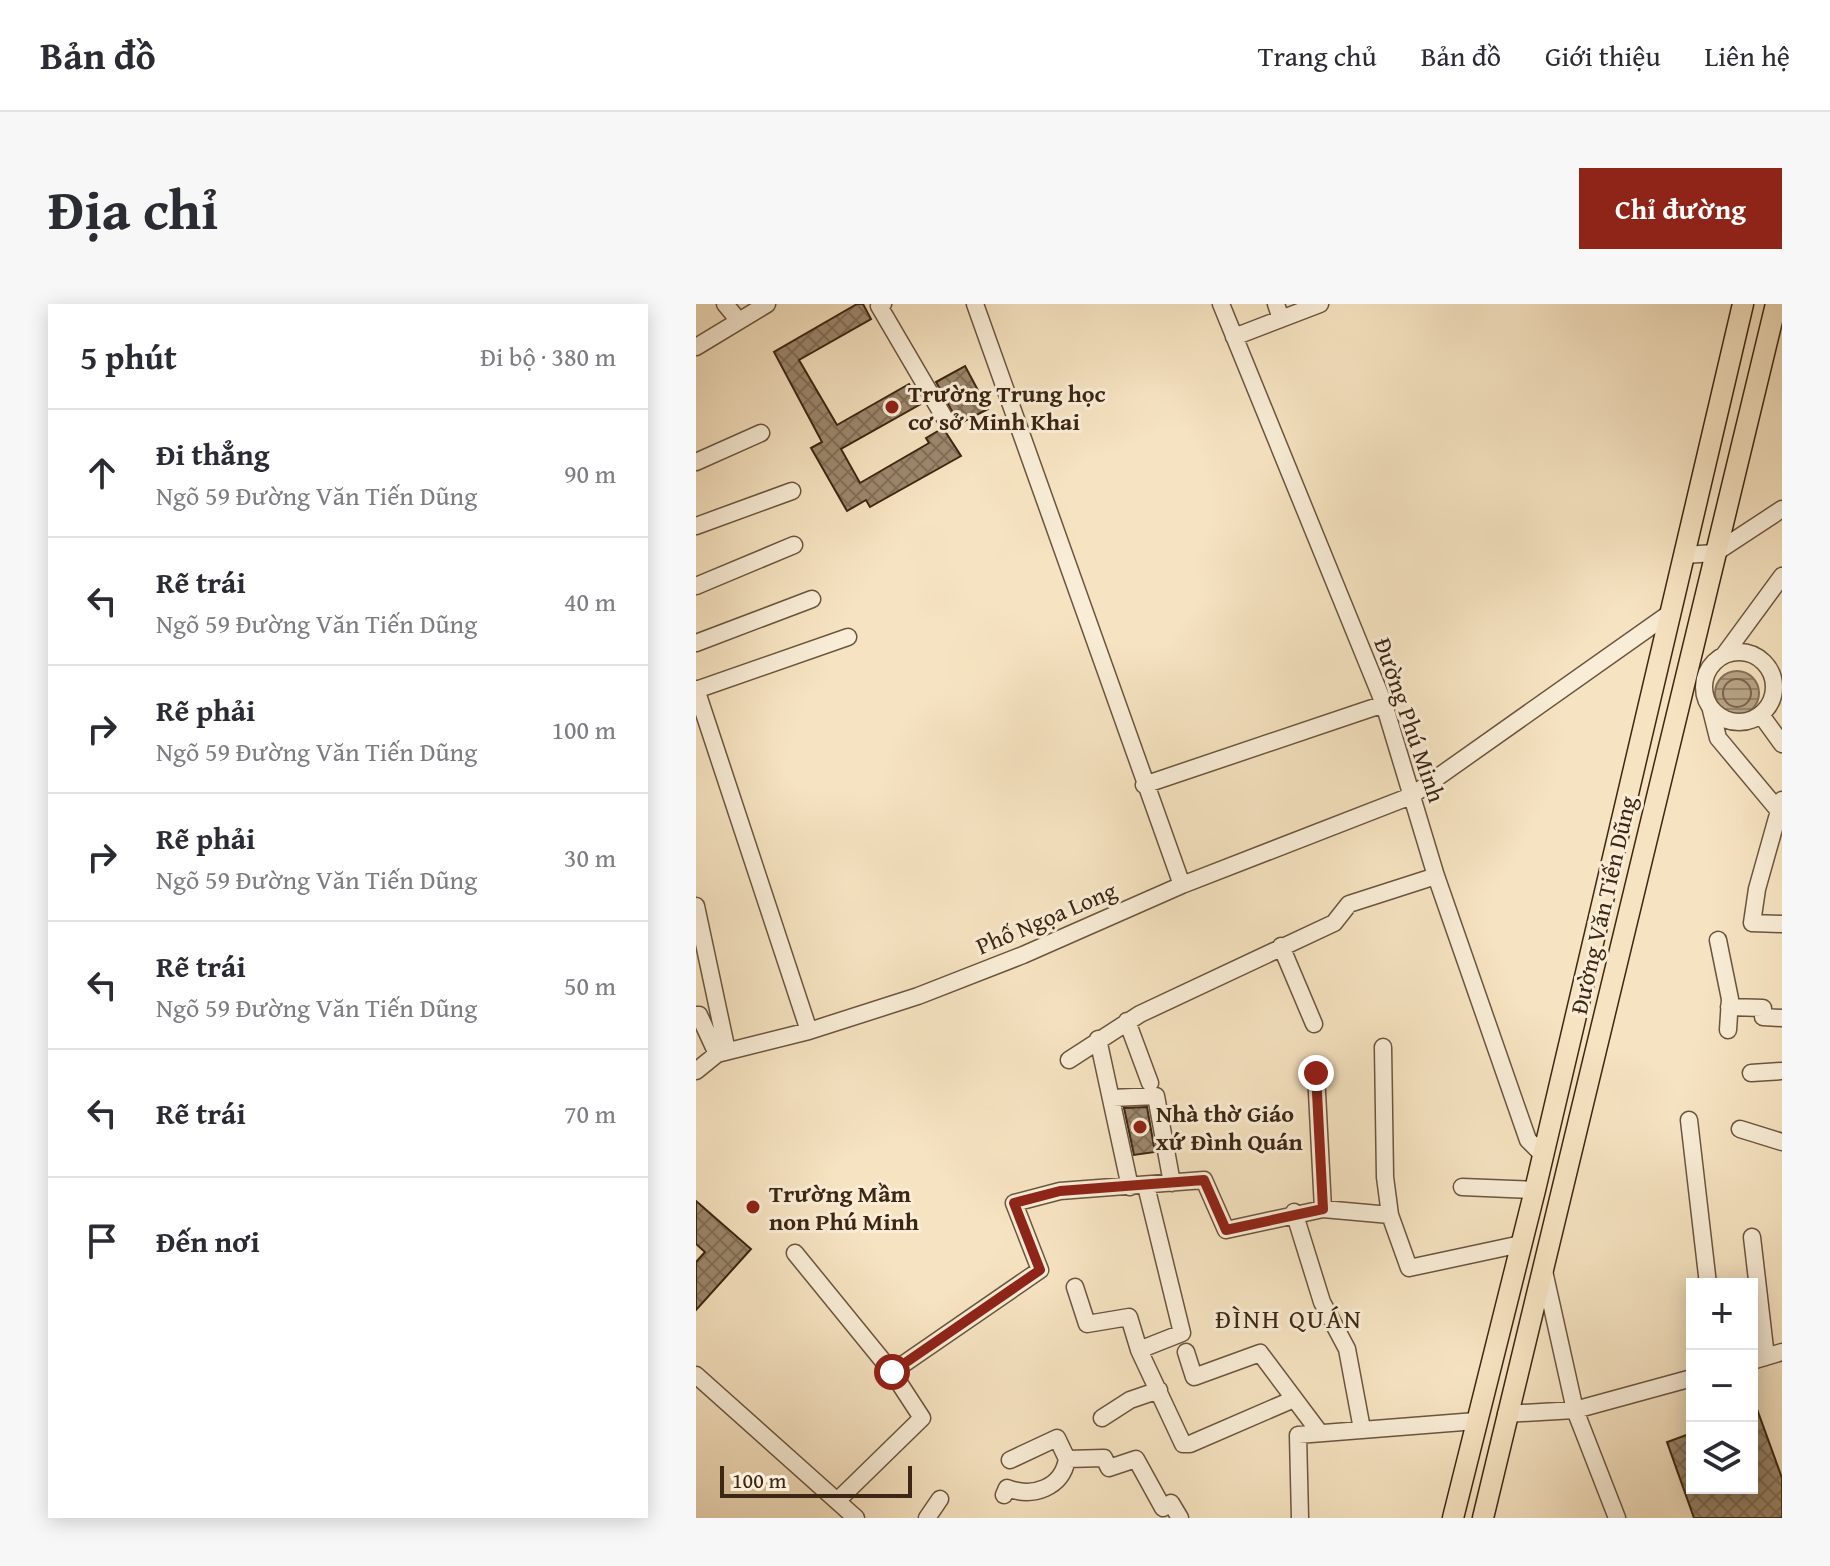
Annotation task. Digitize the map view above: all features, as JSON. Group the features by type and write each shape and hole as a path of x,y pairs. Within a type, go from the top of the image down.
{"main road":[{"name":"Đường Văn Tiến Dũng","path":"1453,1518 1535,1190 1743,304"},
{"name":"Đường Văn Tiến Dũng","path":"1483,1518 1776,304"}],"street":[{"path":"725,304 739,321"},
{"path":"696,347 767,304"},
{"path":"883,304 879,306 944,417"},
{"path":"975,304 1182,885"},
{"name":"Đường Phú Minh","path":"1221,304 1384,704 1436,876 1528,1140 1543,1155"},
{"path":"1234,337 1278,312 1320,304"},
{"path":"696,462 761,433"},
{"path":"696,526 792,491"},
{"path":"1684,555 1715,553 1782,509"},
{"path":"696,586 794,545"},
{"path":"1706,672 1724,655 1782,576"},
{"path":"696,643 812,599"},
{"name":"Phố Ngọa Long","path":"696,1071 722,1053 809,1031 944,986 1182,885 1411,796 1670,613"},
{"path":"809,1031 696,690 848,637"},
{"path":"1711,710 1735,722 1761,715 1778,684 1757,656 1741,651 1724,655"},
{"path":"1690,652 1706,672 1705,698 1718,738 1780,806 1752,923 1782,924"},
{"path":"1144,785 1384,704"},
{"path":"1761,715 1782,744"},
{"path":"1069,1060 1127,1021 1334,923 1349,904 1436,876"},
{"path":"696,906 722,1053"},
{"path":"1718,940 1729,1007 1728,1030"},
{"path":"1281,946 1314,1024"},
{"path":"1729,1007 1763,1008 1763,1017 1782,1018"},
{"path":"696,1015 699,1015 722,1053"},
{"path":"1127,1021 1150,1083"},
{"path":"1098,1039 1112,1098 1182,1333 1139,1350"},
{"path":"1383,1047 1383,1152 1390,1215 1409,1268 1521,1244"},
{"path":"1751,1073 1782,1071"},
{"path":"1316,1073 1323,1209"},
{"path":"1112,1098 1156,1096 1172,1183"},
{"path":"1689,1120 1707,1278"},
{"path":"1740,1129 1782,1142"},
{"path":"892,1372 1040,1270 1014,1203 1060,1191 1207,1182 1226,1230 1294,1212 1323,1209 1390,1215"},
{"path":"1462,1187 1535,1190"},
{"path":"1294,1212 1322,1302 1347,1349 1362,1429"},
{"path":"1752,1237 1767,1357"},
{"path":"795,1253 892,1372 922,1418 837,1501"},
{"path":"1543,1265 1575,1410 1617,1518"},
{"path":"1075,1287 1087,1324 1129,1317 1139,1350 1180,1439 1186,1444 1294,1399"},
{"path":"1186,1352 1194,1377 1260,1353 1320,1433"},
{"path":"696,1375 856,1518"},
{"path":"1506,1414 1575,1410 1686,1380"},
{"path":"1102,1418 1130,1400 1159,1390"},
{"path":"1300,1518 1298,1435 1476,1421"},
{"path":"1004,1495 1007,1488 1029,1493 1041,1490 1058,1480 1067,1459 1057,1438 1010,1460"},
{"path":"1067,1459 1104,1458 1109,1468 1136,1459 1163,1508 1171,1503 1180,1518"},
{"path":"927,1518 940,1499"}],"water":[{"path":"1737,671 1753,677 1759,693 1753,709 1737,715 1721,709 1715,693 1721,677"}],"building":[{"path":"857,304 863,304 871,319 799,360 837,425 909,384 921,404 841,449 860,483 929,443 926,438 943,428 961,456 870,507 866,500 847,511 811,448 822,442 774,352"},
{"path":"965,366 988,409 959,424 936,382"},
{"name":"Nhà thờ Giáo xứ Đình Quán","path":"1147,1107 1155,1152 1134,1155 1124,1108"},
{"path":"696,1201 751,1249 696,1310 696,1262 705,1252 696,1244"},
{"path":"1758,1412 1782,1478 1782,1518 1694,1518 1667,1442 1686,1435 1686,1494 1758,1494"}],"place":[{"name":"Trường Trung học cơ sở Minh Khai","path":"892,407"},
{"name":"Nhà thờ Giáo xứ Đình Quán","path":"1140,1127"},
{"name":"Trường Mầm non Phú Minh","path":"753,1207"}],"district":[{"name":"ĐÌNH QUÁN","path":"1289,1318"}],"route":[{"path":"892,1372 1040,1270 1028,1246 1014,1203 1060,1191 1204,1180 1226,1230 1294,1212 1323,1209 1316,1073"}]}
